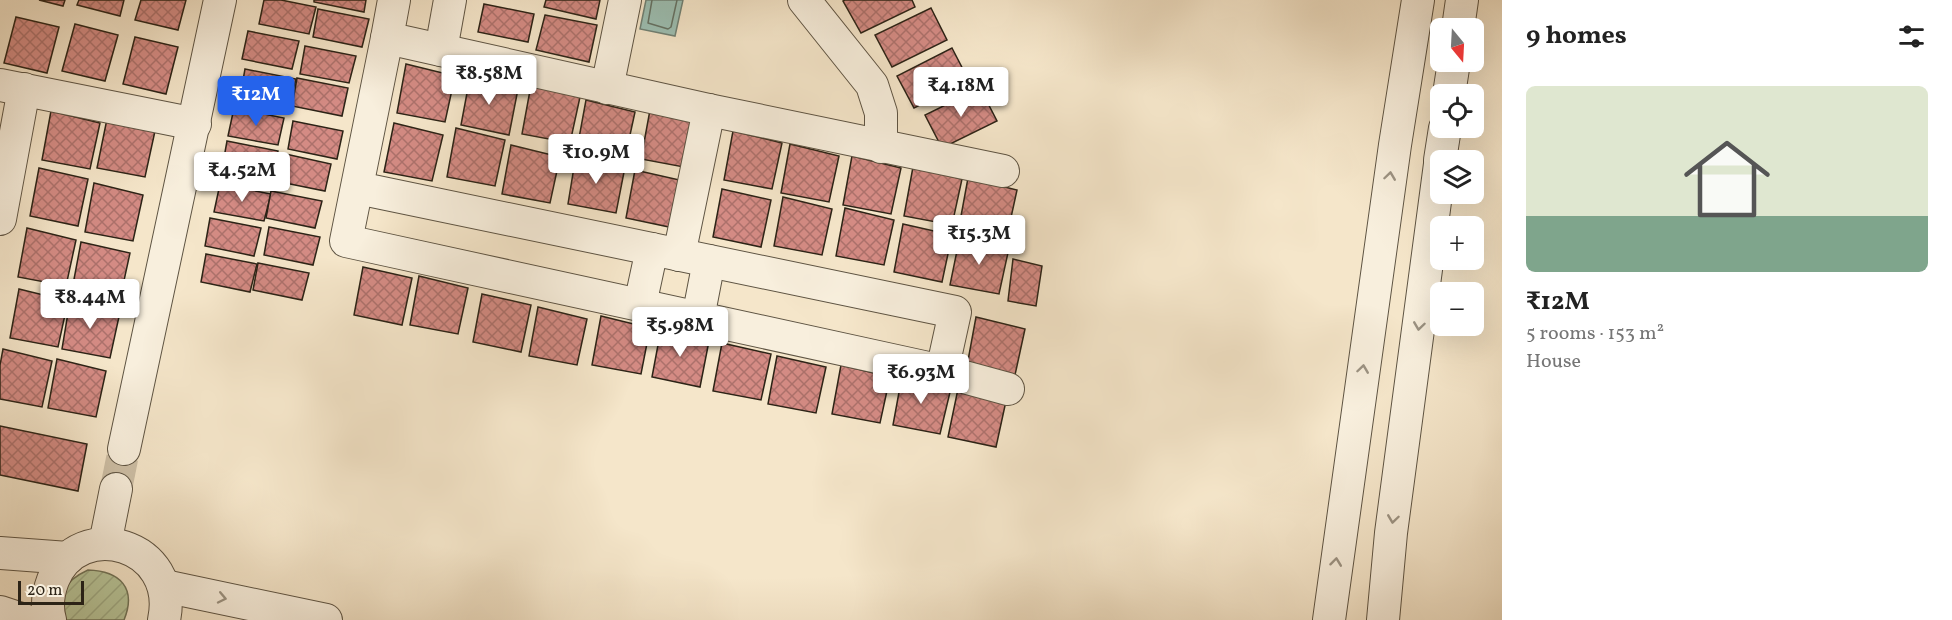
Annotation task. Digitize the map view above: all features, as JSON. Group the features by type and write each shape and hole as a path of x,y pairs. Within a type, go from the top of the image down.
{"street":[{"path":"124,449 220,0"},
{"path":"394,0 346,241 942,371 1008,389"},
{"path":"441,50 450,0"},
{"path":"607,88 625,0"},
{"path":"804,0 872,85 881,113 881,147"},
{"path":"1329,620 1395,145 1418,0"},
{"path":"1459,18 1462,0"},
{"path":"387,38 607,88 1003,171"},
{"path":"0,219 12,87 195,124"},
{"path":"698,318 680,255 709,110"},
{"path":"358,188 956,312 942,371"},
{"path":"1383,620 1391,533 1434,204"},
{"path":"640,305 680,255"},
{"path":"105,544 116,489"},
{"path":"50,620 48,591 56,573 68,558 85,548 105,544 124,546 142,555 156,569 164,586 167,606 164,620"},
{"path":"0,553 68,558"},
{"path":"164,586 326,620"},
{"path":"0,612 24,620"}],"green space":[{"path":"88,570 109,574 123,583 128,599 124,620 66,620 62,603 65,589 73,579"}],"water":[{"path":"646,0 683,0 675,36 640,29"}],"building":[{"path":"39,0 65,0 63,6"},
{"path":"79,0 124,0 120,16 77,5"},
{"path":"141,0 186,0 178,30 135,20"},
{"path":"264,0 281,0 316,7 309,34 259,24"},
{"path":"314,0 366,0 364,12 314,2"},
{"path":"546,0 600,0 596,19 544,7"},
{"path":"912,0 915,7 861,33 843,1"},
{"path":"484,4 534,14 528,42 478,32"},
{"path":"931,8 947,40 892,67 875,35"},
{"path":"318,9 369,19 362,47 313,37"},
{"path":"545,15 597,25 589,62 536,50"},
{"path":"16,17 59,27 47,73 4,63"},
{"path":"75,24 118,35 105,81 62,71"},
{"path":"248,31 299,41 292,69 242,59"},
{"path":"135,37 178,47 166,94 123,84"},
{"path":"305,46 356,56 349,83 300,74"},
{"path":"952,48 969,81 914,108 897,76"},
{"path":"406,64 455,76 445,122 397,113"},
{"path":"245,69 296,79 289,106 240,97"},
{"path":"470,77 518,89 509,135 461,125"},
{"path":"297,78 348,88 342,116 292,106"},
{"path":"531,85 580,97 570,143 522,134"},
{"path":"980,88 997,121 942,148 925,115"},
{"path":"586,100 635,112 625,158 577,149"},
{"path":"234,108 284,118 278,145 228,136"},
{"path":"650,110 699,122 689,168 641,159"},
{"path":"51,111 100,123 90,169 42,160"},
{"path":"107,119 155,131 145,177 97,168"},
{"path":"293,121 343,131 337,159 288,149"},
{"path":"394,123 443,135 432,181 384,172"},
{"path":"456,128 505,140 495,186 447,177"},
{"path":"733,131 782,143 772,189 724,180"},
{"path":"227,141 278,151 271,179 222,169"},
{"path":"790,144 839,156 829,202 781,193"},
{"path":"511,145 560,157 550,203 502,194"},
{"path":"281,153 331,164 325,191 275,181"},
{"path":"576,155 625,167 616,213 568,204"},
{"path":"852,156 901,168 891,214 843,205"},
{"path":"913,167 962,179 952,225 904,216"},
{"path":"39,168 88,179 78,226 30,216"},
{"path":"635,170 684,181 674,228 626,218"},
{"path":"968,178 1017,190 1007,236 959,227"},
{"path":"94,183 143,195 133,241 85,232"},
{"path":"220,184 271,194 264,221 214,212"},
{"path":"722,189 771,200 761,247 713,237"},
{"path":"271,191 322,201 315,228 266,218"},
{"path":"783,197 832,209 822,255 774,246"},
{"path":"845,208 894,220 884,265 836,256"},
{"path":"210,218 261,228 254,256 205,246"},
{"path":"903,224 952,235 942,282 894,272"},
{"path":"269,227 320,237 313,265 264,255"},
{"path":"27,228 76,240 66,286 18,277"},
{"path":"960,236 1009,248 999,294 950,285"},
{"path":"81,242 130,253 120,299 72,290"},
{"path":"206,254 257,264 250,292 201,282"},
{"path":"1013,259 1042,266 1036,306 1008,301"},
{"path":"258,263 309,273 302,300 253,290"},
{"path":"363,267 412,278 402,325 354,315"},
{"path":"419,276 468,288 458,334 410,325"},
{"path":"19,289 68,301 58,347 10,338"},
{"path":"482,294 531,305 521,352 473,342"},
{"path":"70,301 120,312 110,358 62,349"},
{"path":"538,307 587,319 577,365 529,356"},
{"path":"601,316 650,328 641,374 592,365"},
{"path":"976,317 1025,329 1015,375 967,366"},
{"path":"661,329 709,341 700,387 652,377"},
{"path":"722,343 771,354 761,400 713,391"},
{"path":"3,349 52,361 42,407 0,399 0,365"},
{"path":"777,356 826,367 816,413 768,404"},
{"path":"57,359 106,371 96,417 48,408"},
{"path":"841,365 890,377 880,423 832,414"},
{"path":"902,376 951,388 940,434 893,425"},
{"path":"958,389 1006,401 996,447 948,437"},
{"path":"0,426 87,444 78,491 0,475"}],"tunnel":[{"path":"116,489 124,449"}]}
